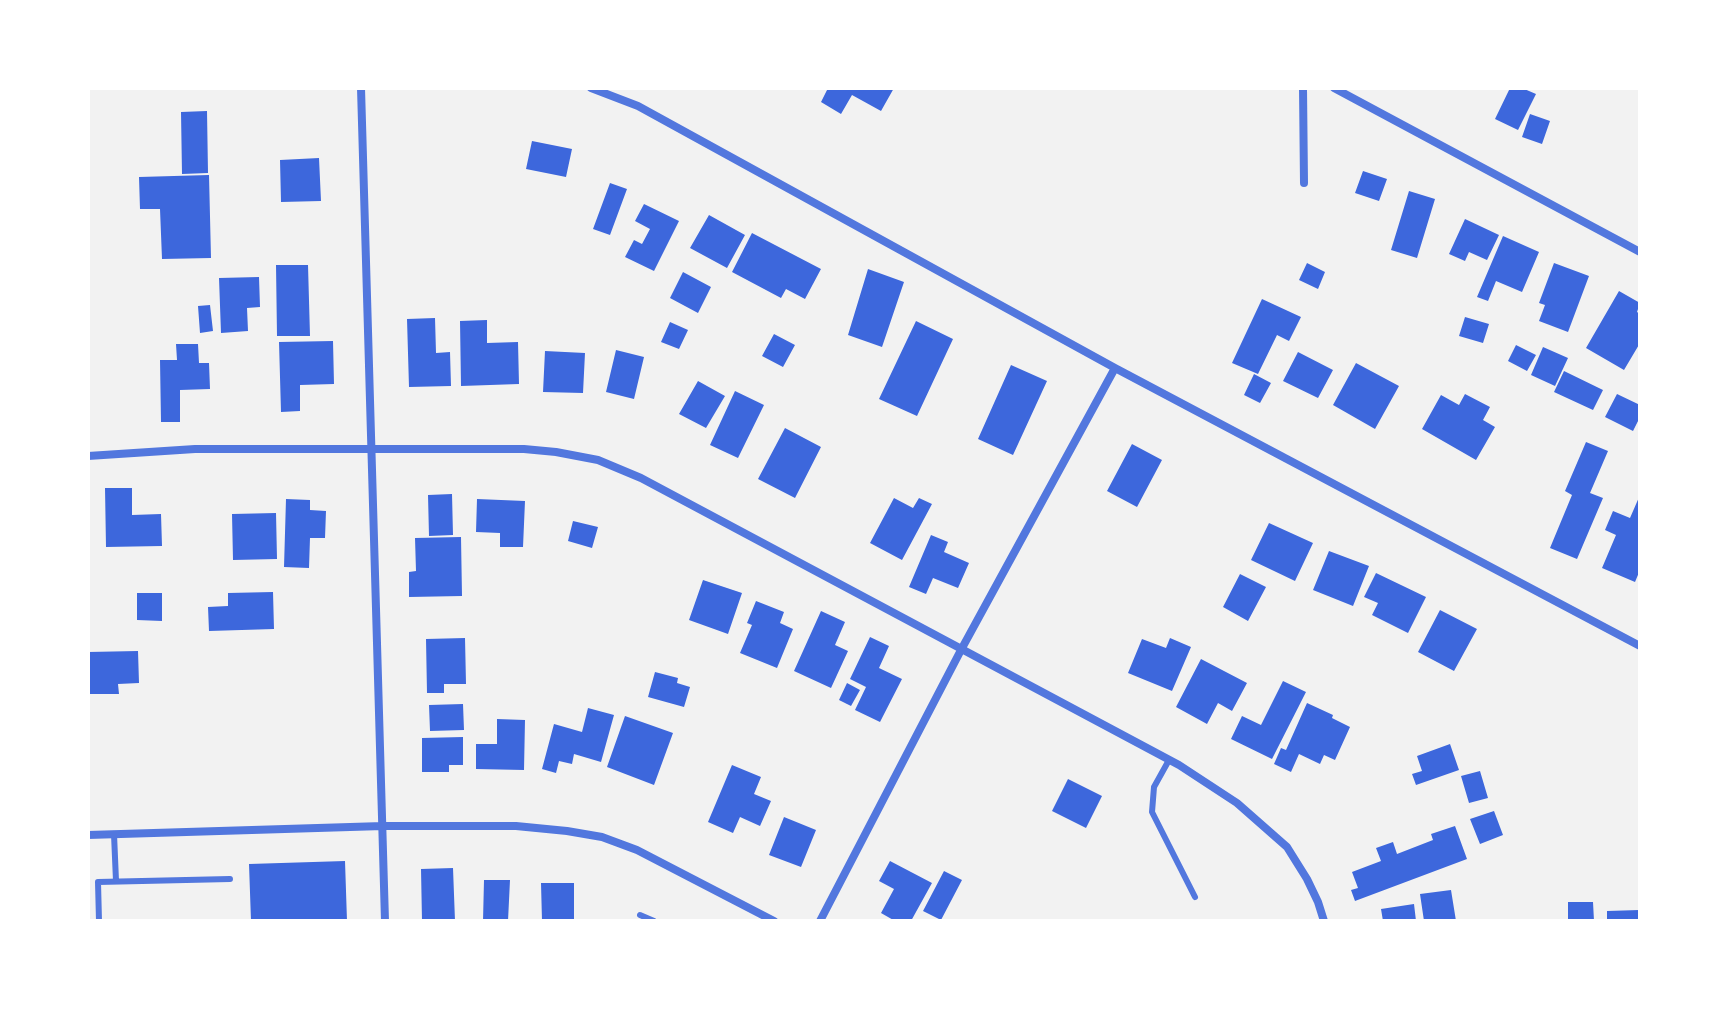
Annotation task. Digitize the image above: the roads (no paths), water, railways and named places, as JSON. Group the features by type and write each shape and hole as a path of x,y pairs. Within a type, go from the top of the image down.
{"street":[{"path":"361,88 385,921"},
{"path":"591,88 638,106 1115,368 1640,646"},
{"path":"1303,88 1304,183"},
{"path":"1334,88 1640,252"},
{"path":"820,921 961,650 1115,368"},
{"path":"88,456 195,449 524,449 598,460 641,478 1169,760 1237,803 1287,847 1307,879 1324,921"},
{"path":"88,835 383,826 516,826 602,837 665,862 757,917 774,921"}],"lane":[{"path":"1169,760 1154,787 1152,812 1195,897"},
{"path":"114,834 116,881"},
{"path":"99,921 98,882 230,879"},
{"path":"640,915 654,921"}]}
